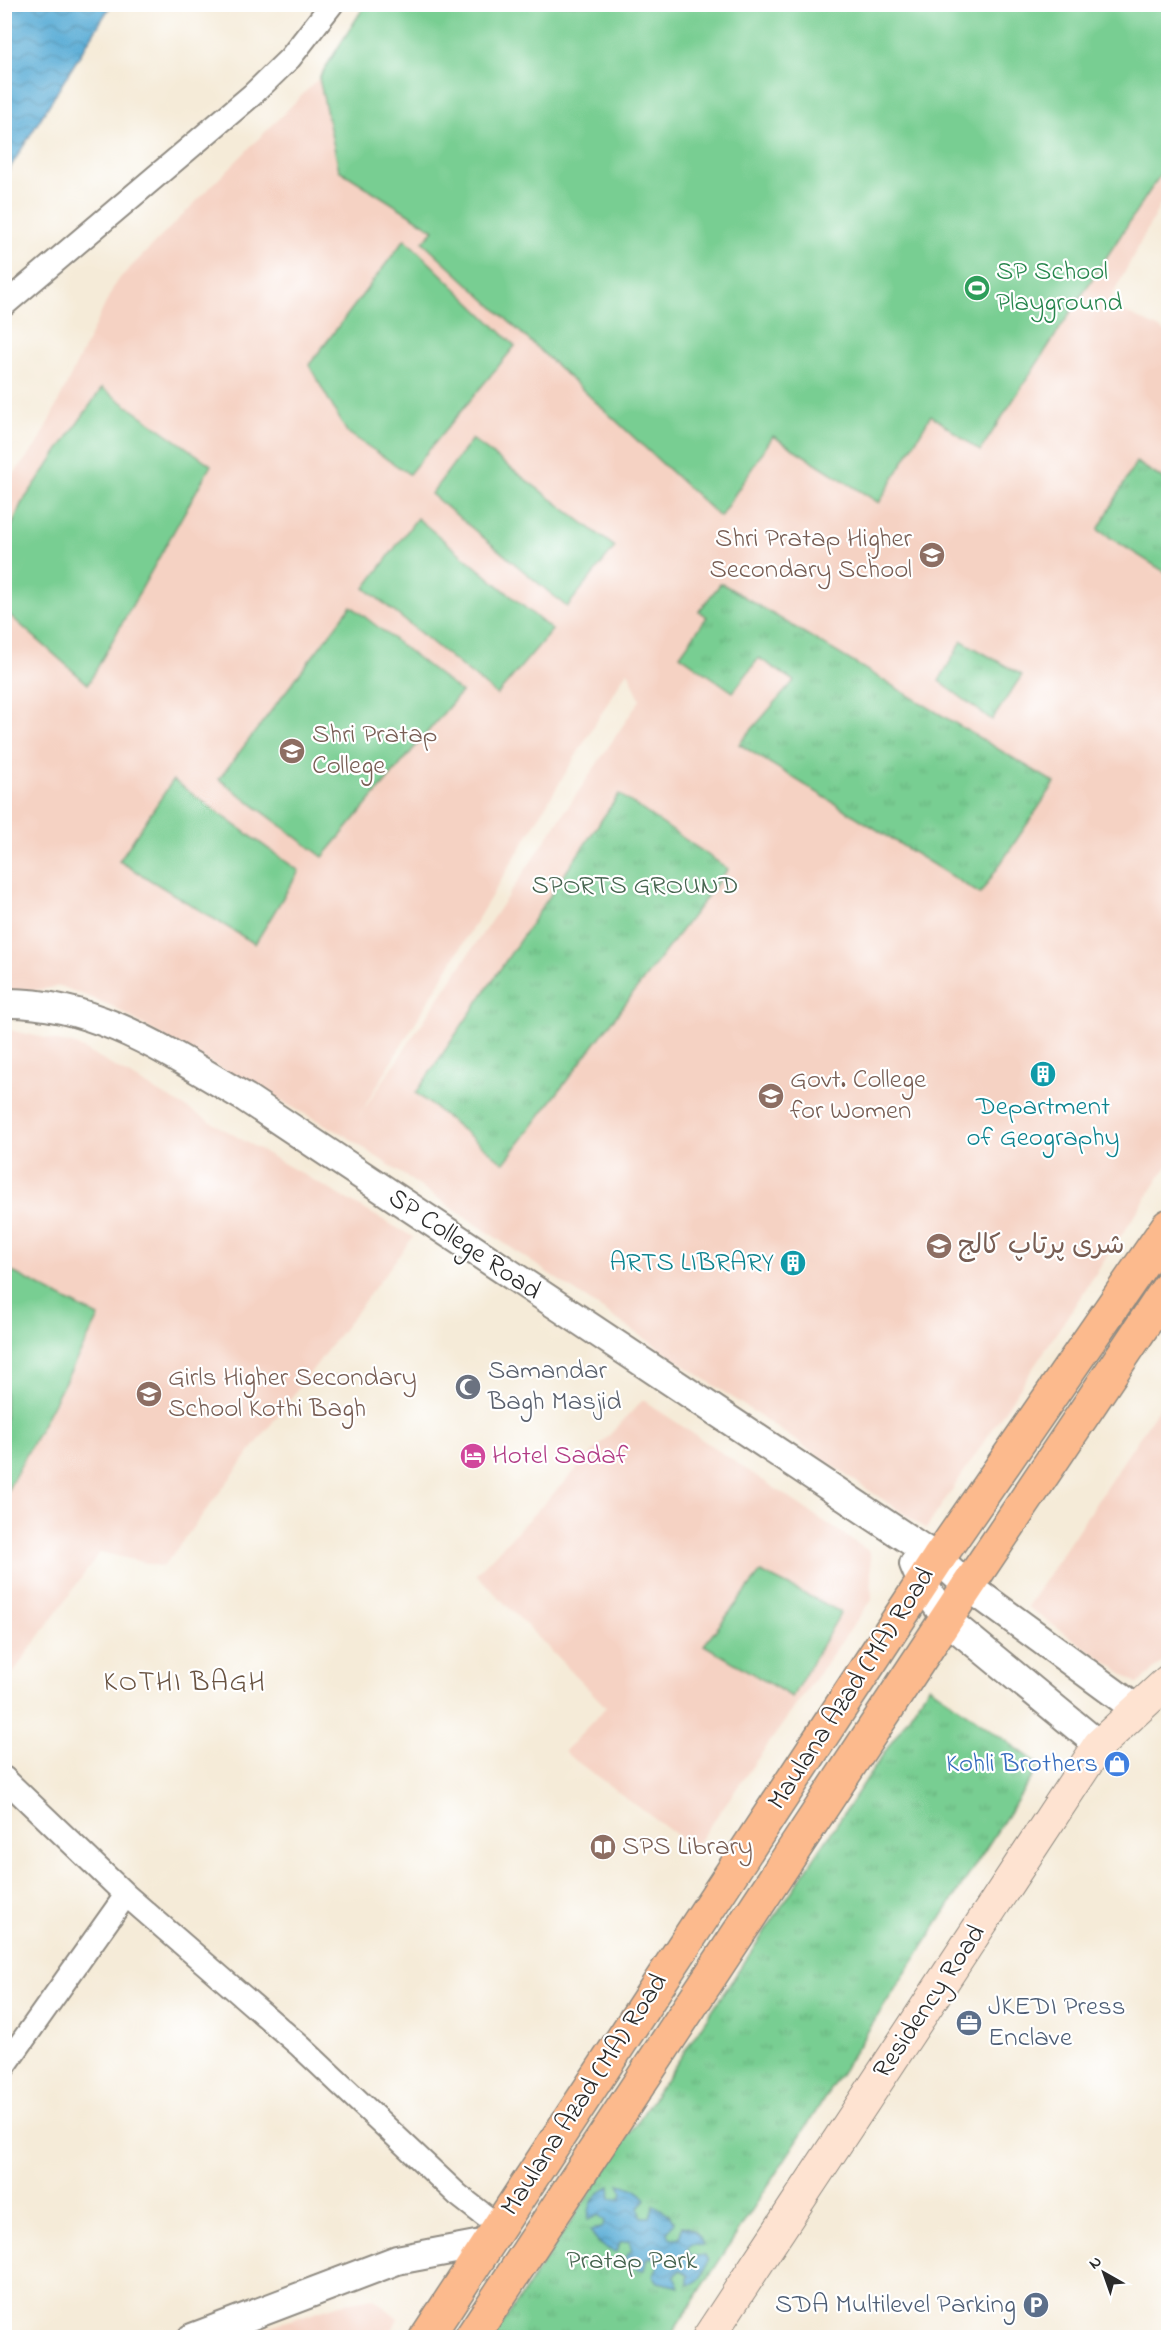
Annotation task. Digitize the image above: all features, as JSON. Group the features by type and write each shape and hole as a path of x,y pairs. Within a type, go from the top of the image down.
{"main road":[{"name":"Maulana Azad (MA) Road","path":"426,2337 930,1571 1168,1227"},
{"name":"Maulana Azad (MA) Road","path":"471,2337 1168,1288"},
{"name":"Residency Road","path":"708,2337 1099,1745 1168,1681"}],"street":[{"path":"4,305 252,95 290,58 332,4"},
{"name":"SP College Road","path":"4,1003 32,1002 68,1008 105,1022 154,1044 246,1098 902,1536 930,1571"},
{"path":"930,1571 968,1586 1136,1709"},
{"path":"930,1571 947,1620 1099,1745"},
{"path":"4,1778 126,1895 300,2046 458,2195 492,2234 397,2260 192,2337"},
{"path":"4,2067 126,1895"}],"shaded area":[{"path":"365,5 898,243 1052,5 1168,5 1168,190 1108,304 1168,333 1168,1165 926,1529 346,1136 173,1043 112,1006 60,986 5,996 5,485 39,442 116,282 319,78","holes":["627,671 640,700 356,1121"]},
{"name":"Girls Higher Secondary School Kothi Bagh","path":"5,1029 76,1045 413,1237 163,1567 100,1552 5,1684"},
{"path":"1168,1394 1168,1657 1138,1684 1027,1607"},
{"path":"643,1400 870,1552 872,1599 694,1848 564,1752 606,1707 476,1574"},
{"path":"373,2298 398,2318 389,2337 237,2337 340,2304"}],"green space":[{"path":"365,5 1168,5 1168,163 980,451 931,415 879,503 773,436 720,517 423,242 434,230 339,170 319,78"},
{"path":"405,239 515,346 409,474 347,432 309,365"},
{"path":"102,388 211,465 88,684 5,611 5,543 21,504"},
{"path":"472,439 615,547 567,607 431,494"},
{"path":"1136,462 1168,482 1168,574 1098,530"},
{"path":"417,518 552,630 497,695 365,588"},
{"path":"721,583 1055,783 980,894 739,744 794,681 759,658 733,692 680,655 707,617 699,611"},
{"path":"351,606 461,692 323,857 219,779"},
{"path":"962,641 1022,675 992,720 939,681"},
{"path":"173,780 299,871 255,944 119,861"},
{"name":"SPORTS GROUND","path":"619,794 728,869 504,1163 416,1093"},
{"path":"5,1268 99,1317 5,1495"},
{"path":"761,1572 841,1612 792,1697 704,1645"},
{"name":"Pratap Park","path":"929,1686 1040,1765 670,2337 493,2338"}],"water":[{"path":"4,5 111,5 5,176"},
{"path":"619,2184 634,2189 646,2199 639,2208 641,2217 650,2217 654,2205 669,2214 674,2222 667,2232 671,2239 680,2238 682,2226 690,2228 698,2235 703,2245 692,2243 687,2249 692,2257 704,2255 708,2260 704,2272 696,2282 688,2285 688,2274 681,2270 674,2276 679,2287 658,2282 653,2276 659,2264 655,2257 647,2258 644,2270 637,2269 625,2260 627,2254 632,2251 629,2241 620,2242 617,2252 604,2247 595,2238 590,2230 602,2228 605,2221 598,2215 588,2220 591,2204 600,2192 610,2186 611,2198 621,2198 623,2192"}],"place":[{"name":"SP School Playground","path":"977,288"},
{"name":"Shri Pratap Higher Secondary School","path":"932,555"},
{"name":"Shri Pratap College","path":"292,751"},
{"name":"Department of Geography","path":"1043,1074"},
{"name":"Govt. College for Women","path":"771,1096"},
{"name":"شری پرتاپ کالج","path":"939,1246"},
{"name":"ARTS LIBRARY","path":"793,1263"},
{"name":"Samandar Bagh Masjid","path":"468,1387"},
{"name":"Girls Higher Secondary School Kothi Bagh","path":"149,1394"},
{"name":"Hotel Sadaf","path":"473,1456"},
{"name":"Kohli Brothers","path":"1117,1764"},
{"name":"SPS Library","path":"603,1847"},
{"name":"JKEDI Press Enclave","path":"969,2023"},
{"name":"SDA Multilevel Parking","path":"1036,2305"}],"district":[{"name":"KOTHI BAGH","path":"185,1683"}]}
